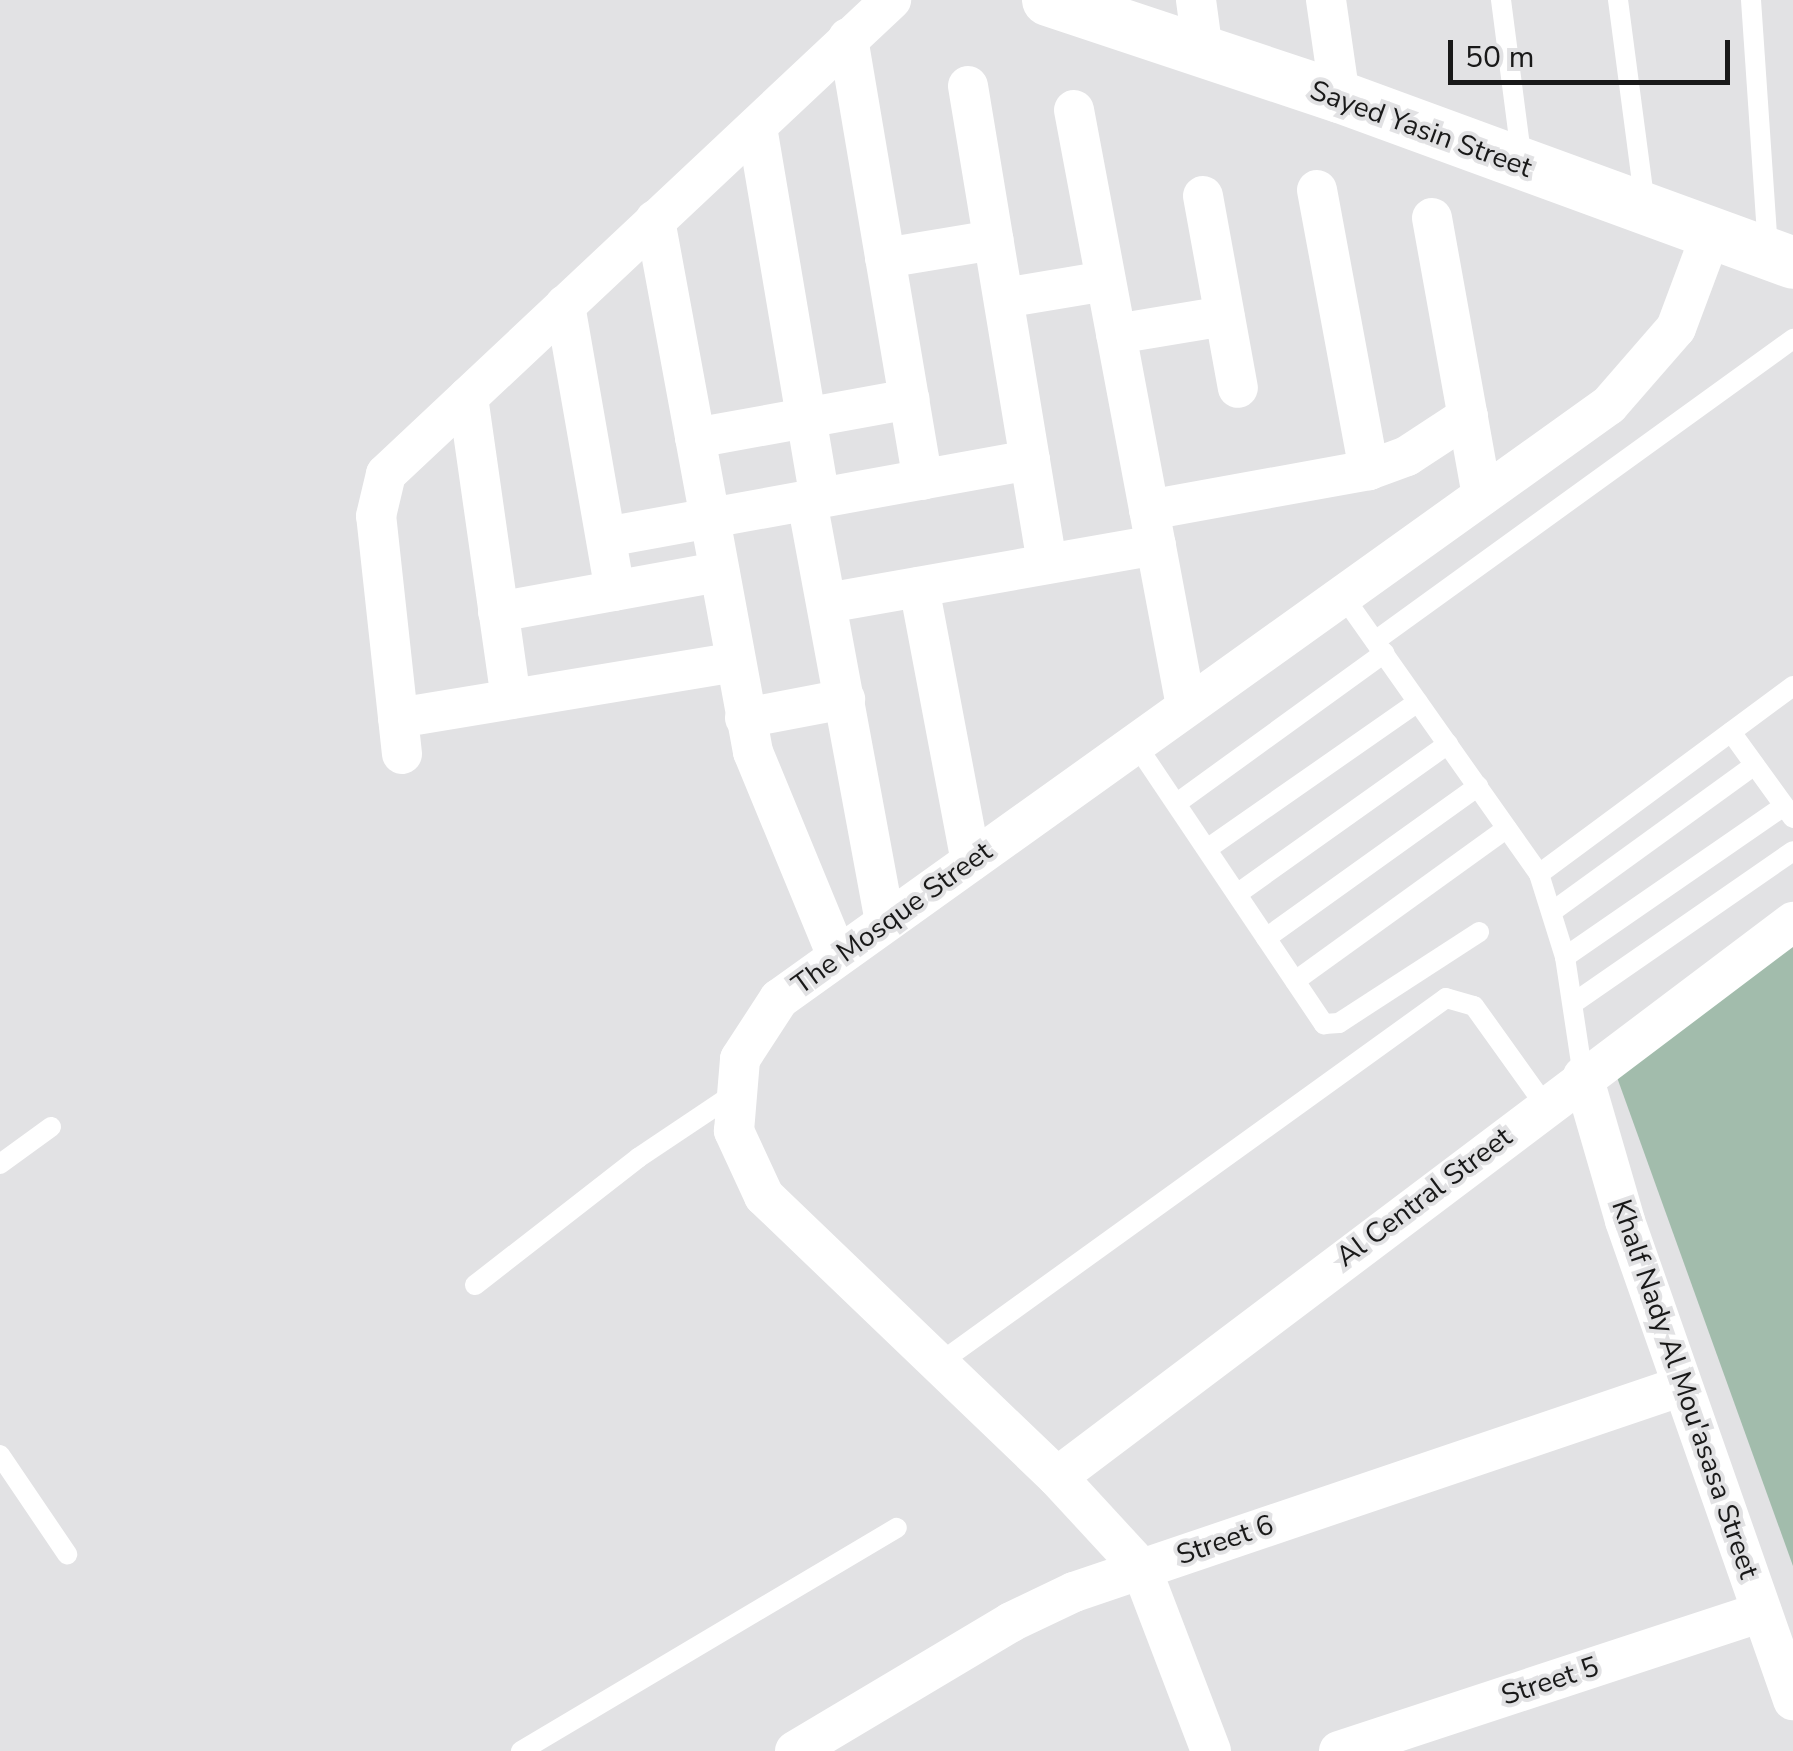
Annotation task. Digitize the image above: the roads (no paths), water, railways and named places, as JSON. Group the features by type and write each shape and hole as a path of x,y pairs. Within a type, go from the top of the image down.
{"street":[{"path":"735,662 511,700 400,736 377,494 386,474 891,0"},
{"path":"1196,0 1203,52"},
{"path":"1326,0 1340,97"},
{"name":"Sayed Yasin Street","path":"1065,3 1340,97 1710,237 1781,259"},
{"path":"848,38 923,480"},
{"path":"968,86 1048,564"},
{"path":"1074,110 1186,706"},
{"path":"757,126 806,418 826,603 886,922"},
{"path":"1317,190 1369,470"},
{"path":"1202,196 1238,388"},
{"path":"1432,218 1482,496"},
{"path":"656,220 744,718 774,816 837,956"},
{"name":"The Mosque Street","path":"1211,1751 1141,1568 1057,1476 764,1196 734,1130 732,1094 756,1027 779,1000 1609,405 1646,369 1676,328 1710,237"},
{"path":"885,258 994,240"},
{"path":"1004,298 1106,282"},
{"path":"565,306 615,591"},
{"path":"1116,334 1225,316"},
{"path":"468,397 511,700"},
{"path":"694,438 910,399"},
{"path":"826,603 1048,564 1153,528 1369,470 1407,456 1468,416"},
{"path":"606,537 1030,460"},
{"path":"498,612 718,572"},
{"path":"919,587 971,862"},
{"path":"744,718 844,700"},
{"name":"Al Central Street","path":"1057,1476 1583,1076 1793,922"},
{"name":"Khalf Nady Al Mou'asasa Street","path":"1583,1076 1682,1386 1793,1700"},
{"name":"Street 6","path":"795,1751 1011,1622 1141,1568 1682,1386"},
{"name":"Street 5","path":"1339,1751 1762,1612"}],"lane":[{"path":"1502,0 1522,166"},
{"path":"1618,0 1645,212"},
{"path":"1751,0 1781,259"},
{"path":"1176,803 1793,339"},
{"path":"1343,596 1540,874 1575,1002 1583,1076"},
{"path":"1540,874 1793,686"},
{"path":"1207,849 1418,702"},
{"path":"1565,957 1789,812 1731,732"},
{"path":"1135,743 1320,1020 1335,1026 1479,932"},
{"path":"1236,894 1448,744"},
{"path":"1553,911 1755,765"},
{"path":"1266,938 1478,786"},
{"path":"1294,981 1507,828"},
{"path":"1575,1002 1793,851"},
{"path":"938,1364 1446,998 1474,1006 1545,1105"},
{"path":"475,1284 732,1094"},
{"path":"0,1164 51,1127"},
{"path":"0,1454 67,1554"},
{"path":"521,1751 897,1528"}]}
